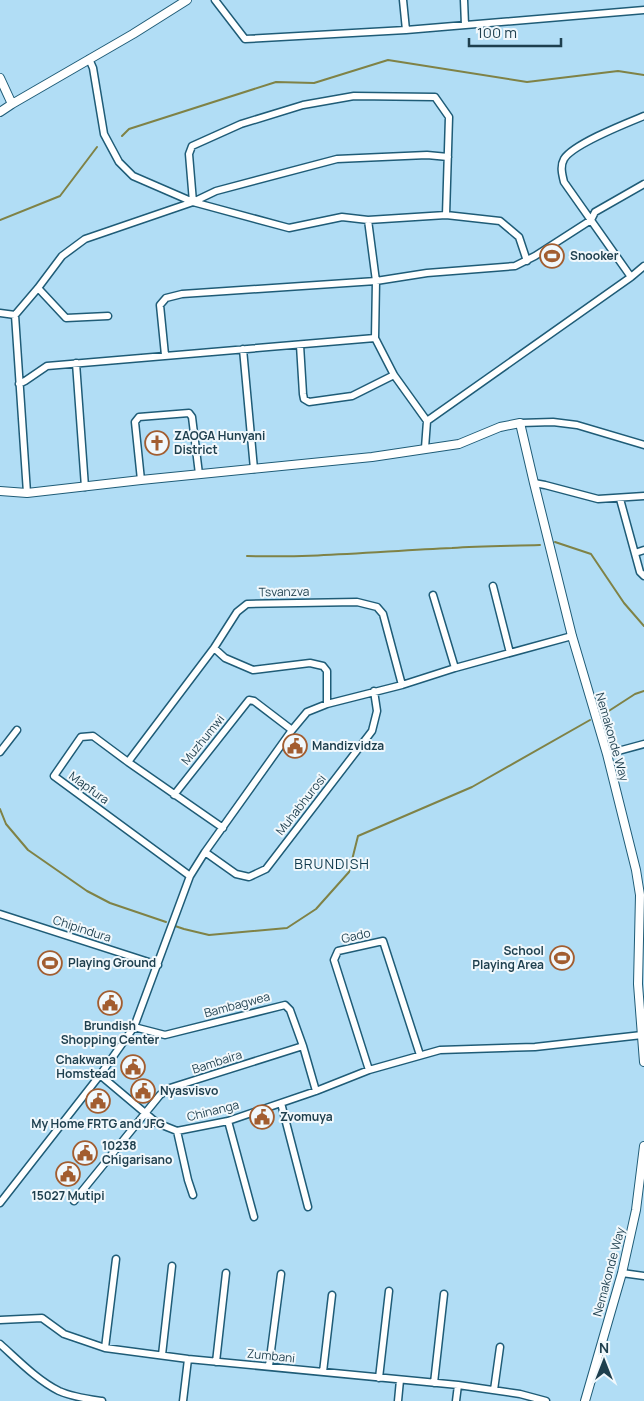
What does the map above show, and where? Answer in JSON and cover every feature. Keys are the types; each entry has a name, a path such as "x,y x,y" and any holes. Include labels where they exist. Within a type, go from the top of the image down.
{"street":[{"path":"0,112 187,0"},
{"path":"215,0 245,39 406,30 644,10"},
{"path":"403,0 406,30"},
{"path":"464,0 465,25"},
{"path":"89,59 93,68 104,134 119,162 133,176 193,202 289,228 342,217 368,220 446,215 500,221 519,237 527,260"},
{"path":"0,78 12,104"},
{"path":"193,202 189,154 192,146 241,124 303,105 354,96 435,98 449,117 446,215"},
{"path":"631,277 564,182 562,170 565,158 575,148 607,131 644,116"},
{"path":"27,493 15,315 62,256 85,239 193,202 216,190 337,159 427,155 448,157"},
{"path":"165,355 160,305 166,298 182,294 376,281 427,273 516,266 591,220 595,212 644,184"},
{"path":"368,220 376,281 375,338 394,374 426,421 425,448"},
{"path":"426,421 644,266"},
{"path":"38,288 66,318 108,316"},
{"path":"0,313 15,315"},
{"path":"19,384 25,382 47,366 375,338"},
{"path":"300,345 304,400 310,402 352,396 394,374"},
{"path":"243,348 254,469"},
{"path":"76,363 85,486"},
{"path":"141,480 135,422 139,417 147,416 188,412 192,417 198,474"},
{"path":"0,491 27,493 372,457 459,444 500,427 520,423 553,422 578,425 644,445"},
{"name":"Nemakonde Way","path":"520,423 572,636 606,754 636,870 640,895 644,1062"},
{"path":"534,483 598,499 644,496"},
{"path":"620,499 640,572 644,576"},
{"path":"635,553 644,550"},
{"path":"493,586 510,653"},
{"path":"433,595 455,668"},
{"name":"Tsvanzva","path":"128,762 214,648 237,612 247,604 356,602 376,607 383,614 402,685"},
{"path":"0,1203 100,1075 134,1027 190,876 204,852 307,712 327,704 402,685 455,668 572,636"},
{"path":"214,648 224,658 253,670 310,663 323,666 327,672 327,704"},
{"name":"Muhabhurosi","path":"204,852 236,874 249,877 266,869 372,731 377,711 374,691"},
{"name":"Muzhumwi","path":"174,794 249,700 254,701 292,730"},
{"path":"0,752 17,730"},
{"name":"Mapfura","path":"190,876 54,776 81,737 93,736 222,828"},
{"path":"606,754 644,744"},
{"name":"Chipindura","path":"0,914 158,965"},
{"name":"Gado","path":"369,1070 334,960 338,951 383,941 420,1055"},
{"name":"Bambagwea","path":"134,1027 165,1036 285,1004 290,1010 303,1046 316,1091"},
{"name":"Chinanga","path":"100,1075 157,1123 177,1131 228,1120 316,1091 369,1070 440,1050 535,1047 642,1036"},
{"name":"Bambaira","path":"74,1201 160,1095 170,1088 303,1046"},
{"path":"281,1103 308,1207"},
{"path":"228,1120 254,1217"},
{"path":"177,1131 193,1195"},
{"name":"Nemakonde Way","path":"585,1401 622,1273 636,1210 644,1146"},
{"path":"105,1348 116,1260"},
{"path":"162,1354 172,1266"},
{"path":"216,1362 226,1273"},
{"path":"622,1273 644,1276"},
{"path":"270,1366 280,1274"},
{"path":"379,1378 389,1291"},
{"path":"434,1383 444,1294"},
{"path":"323,1372 332,1295"},
{"name":"Zumbani","path":"0,1320 42,1318 64,1334 105,1348 216,1362 458,1385 494,1390 519,1398 546,1401"},
{"path":"0,1344 34,1374 60,1391 83,1400 102,1401"},
{"path":"494,1390 500,1346"},
{"path":"183,1401 188,1359"},
{"path":"398,1401 400,1380"},
{"path":"456,1401 458,1385"}],"waterway":[{"path":"122,136 129,129 276,82 314,83 388,60 527,82 618,71 644,75"},
{"path":"0,220 60,196 97,147"},
{"path":"555,542 591,554 624,603 644,626"},
{"path":"247,556 324,555 463,547 540,545"},
{"path":"601,716 635,694 644,691"},
{"path":"175,926 209,935 287,928 316,909 349,872 358,836 472,787 590,720"},
{"path":"0,809 6,824 28,850 87,891 110,903 166,922"}],"place":[{"name":"Snooker","path":"552,256"},
{"name":"ZAOGA Hunyani District","path":"157,443"},
{"name":"Mandizvidza","path":"295,746"},
{"name":"School Playing Area","path":"562,958"},
{"name":"Playing Ground","path":"50,963"},
{"name":"Brundish Shopping Center","path":"110,1003"},
{"name":"Chakwana Homstead","path":"133,1067"},
{"name":"Nyasvisvo","path":"143,1091"},
{"name":"My Home FRTG and JFG","path":"98,1101"},
{"name":"Zvomuya","path":"262,1117"},
{"name":"10238 Chigarisano","path":"85,1153"},
{"name":"15027 Mutipi","path":"68,1174"}],"district":[{"name":"BRUNDISH","path":"332,864"}]}
